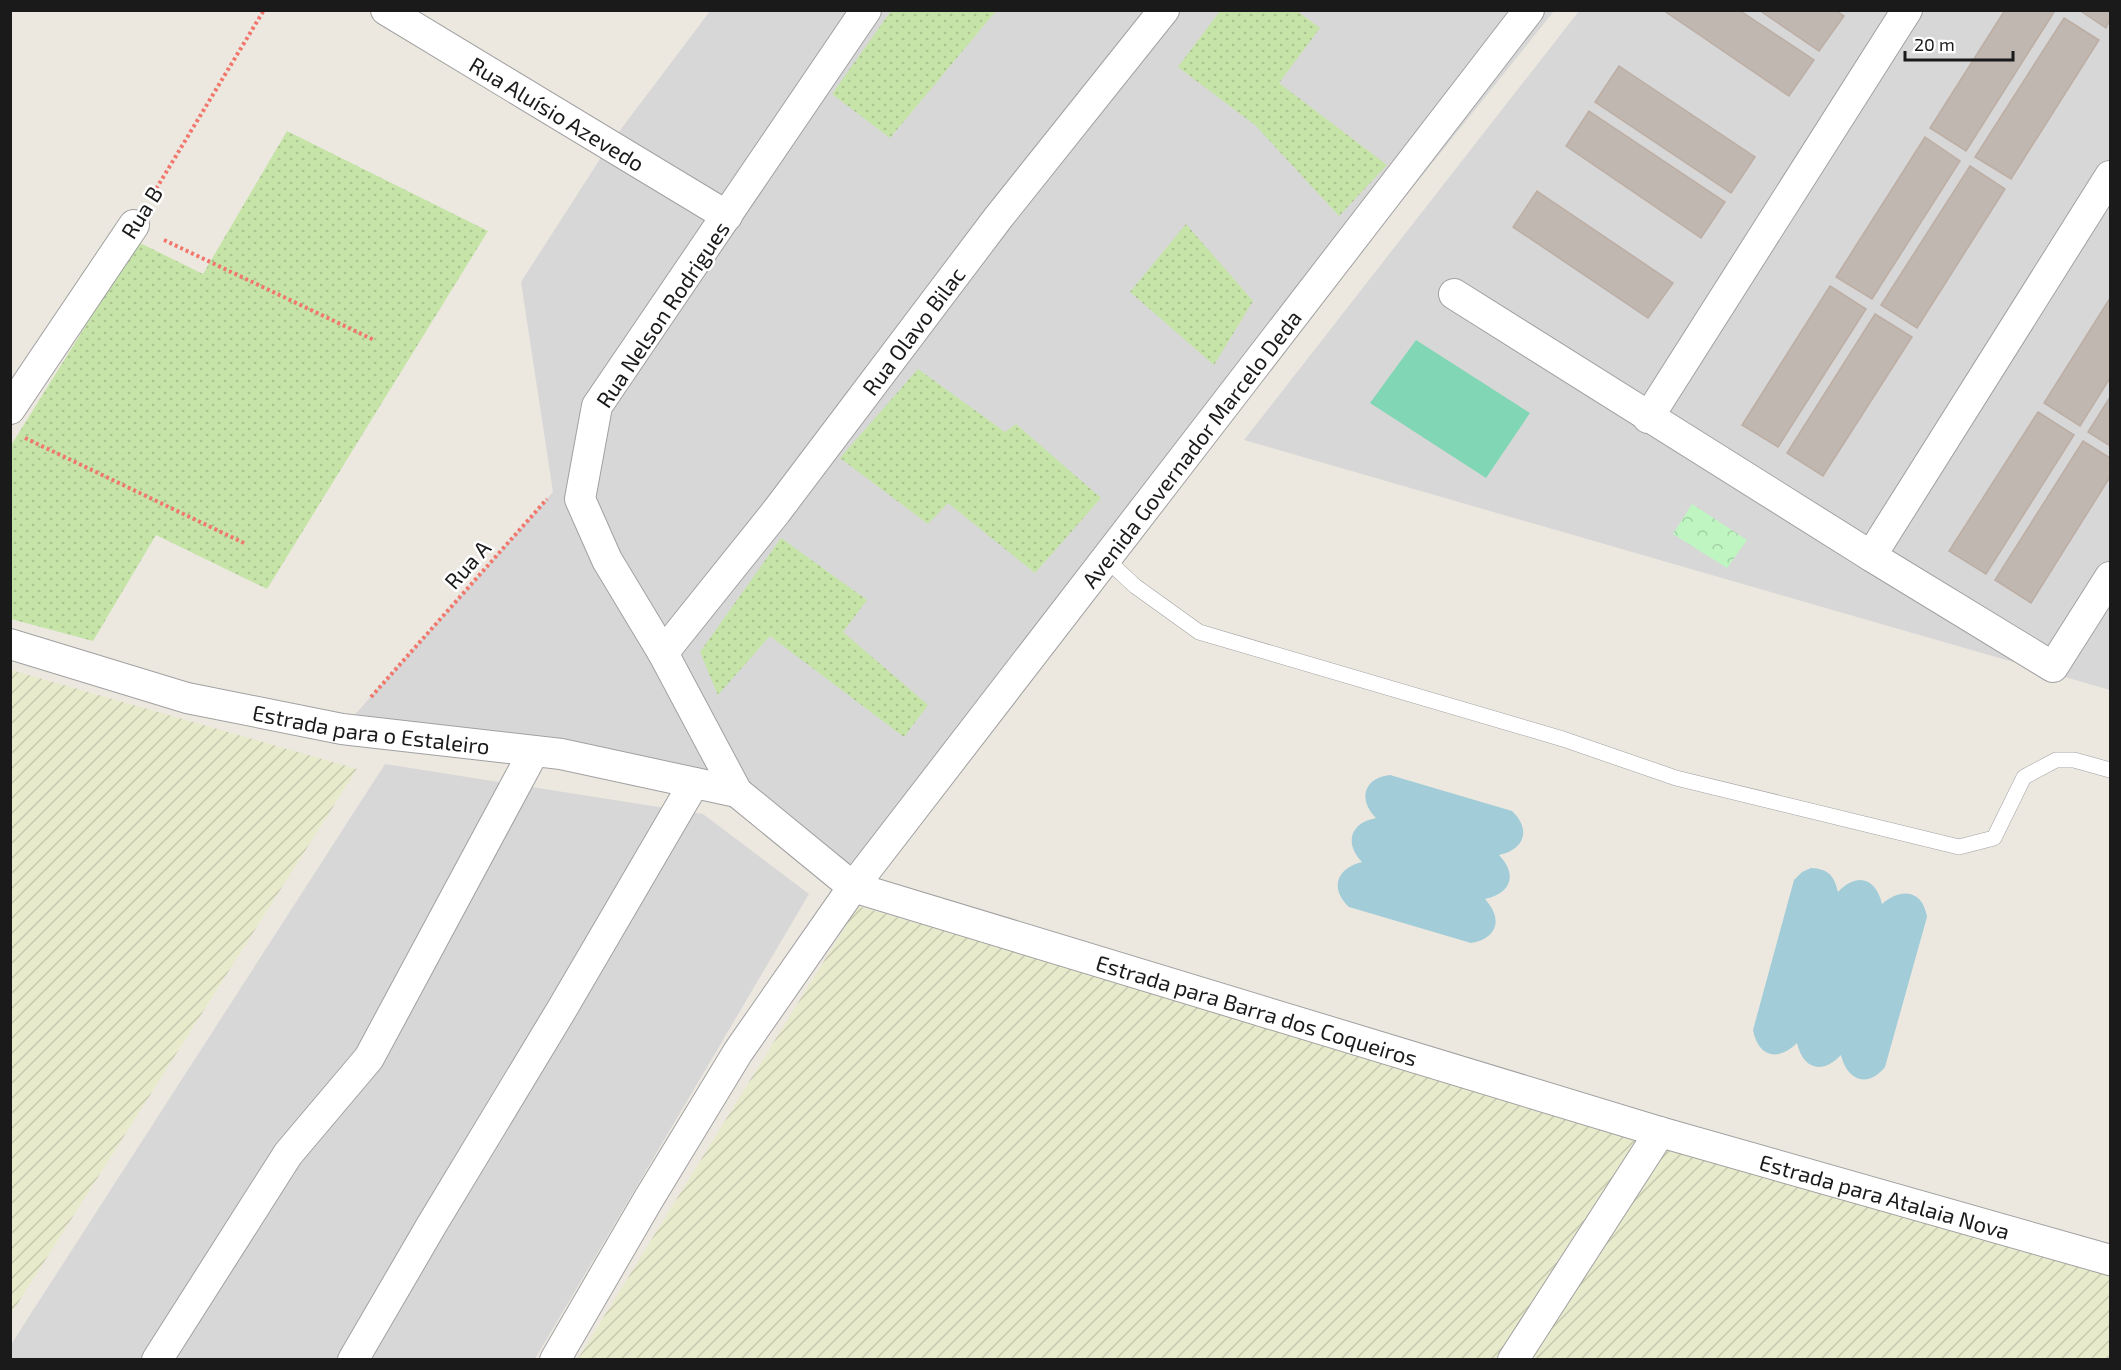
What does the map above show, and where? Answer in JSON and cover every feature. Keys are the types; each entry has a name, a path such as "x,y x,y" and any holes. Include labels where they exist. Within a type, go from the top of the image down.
{"street":[{"name":"Rua Aluísio Azevedo","path":"386,10 727,216"},
{"name":"Rua Nelson Rodrigues","path":"853,887 737,792 663,653 607,560 580,499 597,406 866,10"},
{"name":"Rua Olavo Bilac","path":"663,653 776,512 998,218 1164,10"},
{"name":"Avenida Governador Marcelo Deda","path":"555,1359 738,1052 853,887 1529,10"},
{"path":"1648,418 1907,10"},
{"path":"1871,556 2110,176"},
{"name":"Rua B","path":"16,423 134,225"},
{"path":"1454,294 1648,418 2053,667 2110,577"},
{"name":"Estrada para o Estaleiro","path":"10,645 188,698 342,729 561,754 737,792"},
{"path":"157,1359 288,1154 369,1058 534,751"},
{"path":"352,1359 562,1010 694,783"},
{"name":"Estrada para Barra dos Coqueiros","path":"853,887 1660,1132"},
{"path":"1513,1359 1660,1132"},
{"name":"Estrada para Atalaia Nova","path":"1660,1132 2110,1260"}],"lane":[{"path":"1106,559 1135,586 1199,632 1563,740 1676,778 1959,847 1994,838 2024,777 2056,760 2074,760 2110,770"}],"path":[{"name":"Rua B","path":"134,225 264,10"},
{"path":"134,225 374,340"},
{"path":"16,423 244,543"},
{"name":"Rua A","path":"342,729 554,492"}],"shaded area":[{"path":"710,11 1554,11 853,887 694,783 342,729 553,492 521,282 609,145"},
{"path":"1579,11 2110,11 2110,690 1244,440"},
{"path":"385,764 703,814 809,894 535,1359 11,1360 10,1346"}],"green space":[{"path":"891,11 996,11 890,138 832,94"},
{"path":"1220,11 1297,11 1320,28 1279,83 1387,165 1339,216 1255,125 1178,67"},
{"path":"287,131 488,231 267,589 156,535 93,641 11,619 10,447 138,242 203,274"},
{"path":"1186,224 1253,301 1214,365 1130,292"},
{"path":"1416,340 1530,413 1486,478 1370,403"},
{"path":"918,369 1005,432 1016,424 1101,498 1035,573 948,503 928,524 840,458"},
{"path":"1692,504 1747,540 1727,568 1673,534"},
{"path":"781,538 867,600 843,632 928,705 904,737 770,636 718,695 700,652"},
{"path":"10,670 357,769 11,1314"},
{"path":"858,906 2110,1269 2110,1359 577,1360"}],"water":[{"path":"1390,775 1512,811 1518,818 1523,832 1519,844 1514,849 1499,855 1508,869 1509,882 1501,892 1485,899 1491,906 1496,920 1495,927 1487,937 1471,943 1349,907 1343,900 1338,886 1342,874 1353,865 1362,862 1353,848 1352,835 1360,824 1376,818 1367,804 1366,791 1374,780"},
{"path":"1811,868 1829,874 1838,892 1852,882 1865,881 1875,888 1882,904 1896,895 1910,894 1921,901 1925,908 1927,917 1885,1067 1871,1078 1859,1079 1853,1076 1844,1064 1841,1055 1827,1065 1814,1066 1804,1059 1797,1043 1783,1053 1770,1054 1759,1046 1753,1030 1794,880 1802,872"}],"building":[{"path":"1663,10 1739,10 1814,60 1789,96"},
{"path":"1759,10 1835,10 1844,16 1819,51"},
{"path":"2005,10 2052,10 2054,12 1966,151 1930,128"},
{"path":"2079,10 2110,10 2110,20 2106,28"},
{"path":"2064,18 2099,40 2011,179 1975,157"},
{"path":"1619,66 1755,157 1731,193 1595,102"},
{"path":"1589,111 1725,202 1701,238 1566,146"},
{"path":"1925,137 1960,161 1872,299 1836,277"},
{"path":"1970,166 2005,189 1917,328 1881,305"},
{"path":"1537,191 1673,283 1648,318 1513,227"},
{"path":"1830,286 1866,309 1778,447 1742,425"},
{"path":"2110,298 2110,378 2080,426 2044,403"},
{"path":"1875,314 1912,337 1823,476 1787,453"},
{"path":"2110,397 2110,446 2088,432"},
{"path":"2038,412 2074,435 1986,574 1949,551"},
{"path":"2083,441 2110,458 2110,477 2031,603 1995,580"}]}
